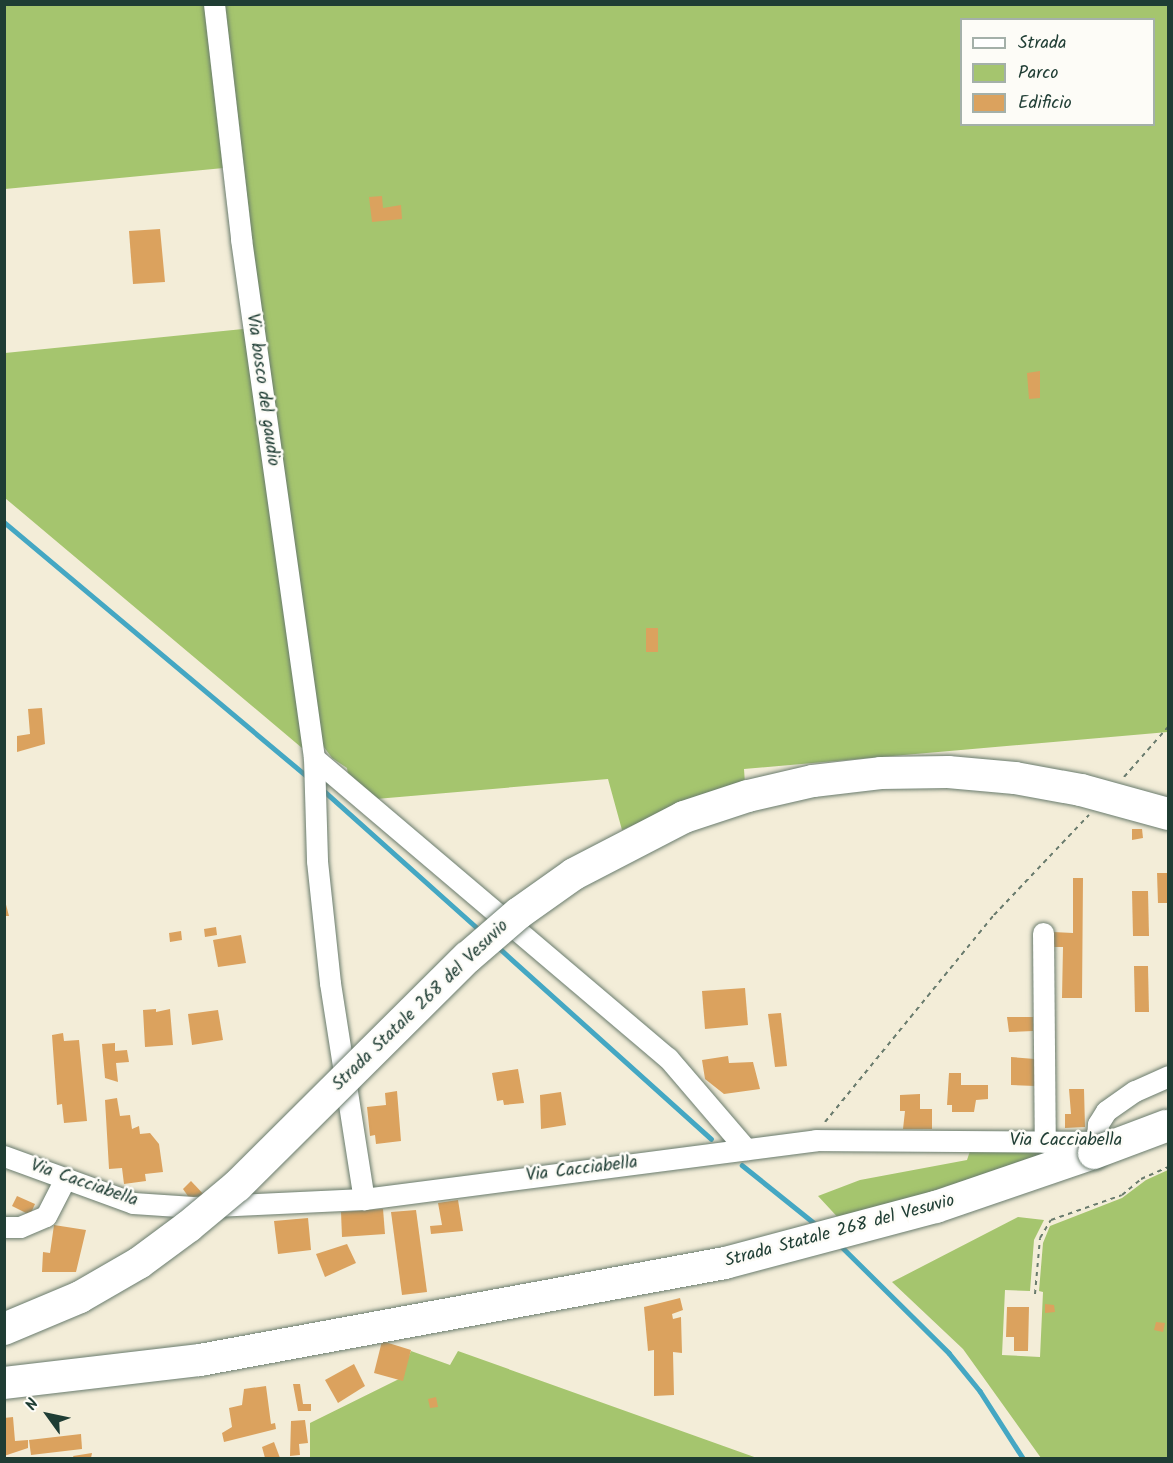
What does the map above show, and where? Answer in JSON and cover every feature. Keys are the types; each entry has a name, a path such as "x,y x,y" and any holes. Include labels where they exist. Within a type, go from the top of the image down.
{"highway":[{"name":"Strada Statale 268 del Vesuvio","path":"4,1329 80,1297 139,1263 189,1226 245,1178 468,957 519,913 584,868 684,818 748,796 813,781 880,773 948,772 1015,778 1081,790 1168,814"},
{"name":"Strada Statale 268 del Vesuvio","path":"4,1383 200,1359 529,1300 807,1244 855,1231 1095,1148 1168,1130"}],"street":[{"name":"Via bosco del gaudio","path":"214,4 241,239 314,775 317,861 330,983 364,1198"},
{"path":"314,775 668,1058 746,1149"},
{"path":"1043,933 1045,1142"},
{"path":"1095,1148 1098,1124 1106,1111 1135,1091 1168,1076"},
{"name":"Via Cacciabella","path":"4,1156 133,1203 165,1207 364,1198 810,1140 1045,1142 1095,1148"},
{"path":"4,1227 20,1227 46,1216 65,1179"}],"path":[{"path":"1168,4 1168,11"},
{"path":"1118,784 1168,727"},
{"path":"810,1140 994,915 1095,808"},
{"path":"1035,1294 1040,1238 1051,1221 1122,1195 1141,1179 1168,1167"}],"green space":[{"path":"5,5 1168,5 1168,732 744,769 745,784 712,792 622,830 608,779 376,799 349,780 347,768 332,758 321,743 302,748 5,498 5,353 253,328 234,167 5,189"},
{"path":"1086,1146 843,1223 818,1196 860,1180 967,1160 971,1148"},
{"path":"1168,1170 1168,1458 1041,1458 963,1349 892,1282 1018,1217 1044,1220 1034,1240 1030,1291 1005,1290 1002,1355 1040,1357 1043,1292 1039,1291 1043,1243 1050,1226 1122,1198 1146,1180"},
{"path":"411,1351 450,1365 458,1351 757,1458 306,1458 310,1457 310,1423 399,1379"}],"building":[{"path":"382,196 383,208 401,205 402,219 372,222 369,197"},
{"path":"160,229 165,282 133,284 129,231"},
{"path":"1040,371 1040,398 1029,399 1027,373"},
{"path":"646,628 658,628 658,652 646,652"},
{"path":"42,708 45,744 17,752 17,736 30,734 28,709"},
{"path":"1132,829 1142,829 1143,838 1132,840"},
{"path":"1157,873 1168,873 1168,903 1158,903"},
{"path":"1073,878 1083,878 1082,998 1062,998 1063,947 1052,947 1053,932 1073,933"},
{"path":"1132,891 1148,891 1149,936 1133,936"},
{"path":"4,897 9,916 4,916"},
{"path":"216,927 217,935 205,937 204,929"},
{"path":"181,931 182,940 170,942 169,933"},
{"path":"241,935 246,963 218,967 213,940"},
{"path":"1134,966 1148,966 1149,1012 1135,1012"},
{"path":"745,988 748,1025 705,1029 702,991"},
{"path":"156,1009 156,1012 170,1009 173,1045 145,1047 143,1010"},
{"path":"218,1010 223,1040 192,1045 188,1014"},
{"path":"781,1013 787,1066 775,1067 768,1014"},
{"path":"1007,1017 1033,1017 1033,1031 1009,1032"},
{"path":"63,1033 64,1041 79,1040 87,1121 64,1123 62,1104 57,1105 52,1035"},
{"path":"115,1043 115,1051 127,1050 129,1062 116,1063 118,1082 105,1078 102,1044"},
{"path":"728,1056 729,1063 753,1062 760,1089 724,1094 705,1079 702,1060"},
{"path":"1011,1057 1035,1059 1035,1086 1011,1085"},
{"path":"518,1069 524,1103 504,1105 503,1100 497,1101 492,1073"},
{"path":"949,1073 961,1073 961,1085 988,1085 988,1099 976,1100 974,1112 952,1112 952,1105 947,1105"},
{"path":"1069,1089 1084,1089 1085,1127 1065,1128 1065,1114 1071,1114"},
{"path":"397,1091 401,1141 376,1144 375,1135 370,1136 367,1107 386,1105 385,1093"},
{"path":"561,1092 566,1125 541,1129 540,1095"},
{"path":"920,1094 920,1109 932,1109 932,1129 903,1129 905,1111 900,1111 900,1095"},
{"path":"117,1098 120,1116 130,1115 132,1129 139,1126 140,1134 150,1133 159,1144 163,1172 145,1174 146,1181 124,1184 122,1168 109,1169 105,1100"},
{"path":"191,1181 208,1199 190,1199 183,1189"},
{"path":"17,1196 35,1204 30,1215 12,1206"},
{"path":"458,1200 463,1231 431,1234 430,1226 442,1225 438,1203"},
{"path":"383,1209 385,1234 342,1237 341,1212"},
{"path":"416,1210 427,1292 402,1295 391,1212"},
{"path":"308,1218 311,1250 278,1254 274,1221"},
{"path":"54,1225 86,1230 76,1272 42,1272 43,1252 50,1253"},
{"path":"347,1244 356,1263 325,1277 316,1254"},
{"path":"680,1298 683,1310 672,1314 673,1319 681,1317 682,1353 673,1352 674,1395 654,1396 654,1350 648,1351 644,1307"},
{"path":"1045,1304 1054,1305 1055,1312 1045,1313"},
{"path":"1007,1307 1029,1307 1028,1351 1014,1351 1014,1337 1006,1337"},
{"path":"1156,1322 1165,1323 1163,1332 1154,1330"},
{"path":"382,1341 411,1350 403,1381 374,1373"},
{"path":"354,1364 365,1386 338,1403 325,1380"},
{"path":"293,1384 300,1384 303,1404 311,1404 311,1411 298,1411"},
{"path":"266,1386 271,1424 275,1423 276,1429 224,1442 222,1433 232,1427 229,1408 242,1405 244,1389"},
{"path":"436,1397 438,1407 430,1408 428,1399"},
{"path":"13,1417 15,1441 28,1440 28,1448 4,1456 4,1418"},
{"path":"305,1420 308,1443 299,1444 300,1455 290,1456 291,1421"},
{"path":"81,1434 82,1449 31,1455 29,1440"},
{"path":"274,1442 280,1458 265,1458 262,1447"},
{"path":"92,1453 91,1458 74,1458 73,1456"}],"waterway":[{"path":"4,522 307,776"},
{"path":"323,790 482,932"},
{"path":"497,946 711,1139"},
{"path":"742,1165 818,1226"},
{"path":"840,1245 949,1353 980,1391 1023,1458"}]}
